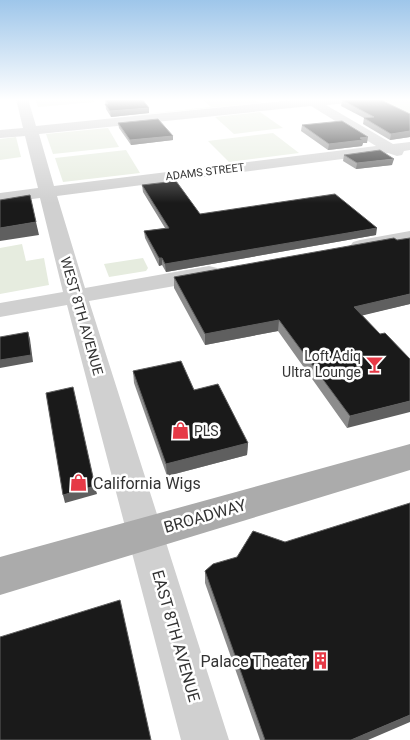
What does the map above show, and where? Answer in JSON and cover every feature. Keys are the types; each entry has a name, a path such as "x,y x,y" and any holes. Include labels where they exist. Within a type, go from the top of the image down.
{"main road":[{"name":"BROADWAY","path":"0,576 146,532 410,457"}],"street":[{"name":"WEST 8TH AVENUE","path":"32,134 76,296 146,532"},
{"path":"366,134 410,160"},
{"name":"ADAMS STREET","path":"0,198 410,146"},
{"path":"342,249 410,237"},
{"path":"0,310 227,270"},
{"name":"EAST 8TH AVENUE","path":"146,532 206,740"}],"shaded area":[{"path":"46,134 111,134 119,147 53,154"},
{"path":"274,134 299,153 229,162 208,141"},
{"path":"16,137 21,157 0,160 0,139"},
{"path":"126,150 140,173 63,182 55,158"},
{"path":"22,244 26,261 44,258 49,285 0,294 0,248"},
{"path":"143,258 148,268 146,271 109,277 104,264"}],"building":[{"path":"125,134 171,134 173,136 130,140"},
{"path":"314,134 362,134 368,137 360,138 363,140 329,144"},
{"path":"380,150 394,159 357,163 344,155"},
{"path":"176,181 200,214 335,194 377,228 165,264 162,258 159,258 144,231 169,228 142,185"},
{"path":"30,195 36,222 0,228 0,200"},
{"path":"394,238 397,240 410,238 410,294 354,307 380,334 385,333 410,359 410,401 350,416 279,320 205,334 174,277"},
{"path":"28,332 31,355 0,360 0,337"},
{"name":"PLS","path":"181,361 194,390 218,384 248,443 166,464 133,371"},
{"path":"73,387 95,486 63,495 46,393"},
{"name":"Palace Theater","path":"410,503 410,715 351,740 265,740 205,571 213,564 237,557 253,531 285,542"},
{"path":"120,600 151,740 0,740 0,637"}],"place":[{"name":"Loft Adiq Ultra Lounge","path":"375,364"},
{"name":"PLS","path":"180,431"},
{"name":"California Wigs","path":"79,483"},
{"name":"Palace Theater","path":"321,661"}]}
